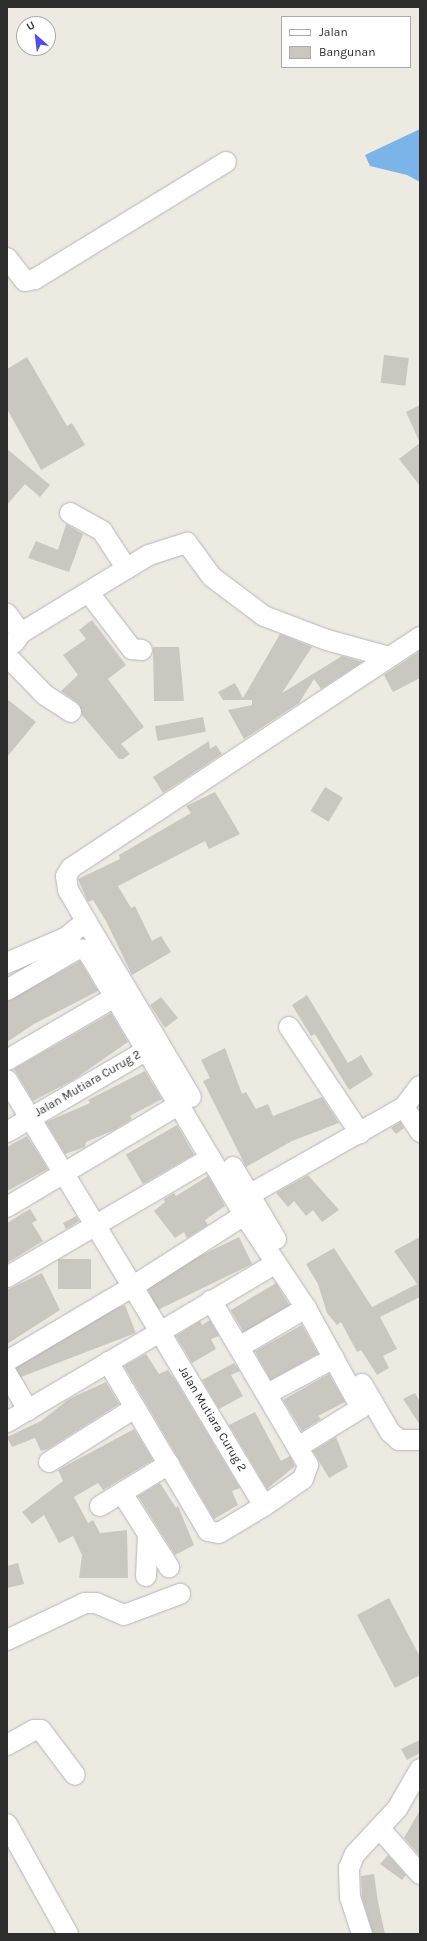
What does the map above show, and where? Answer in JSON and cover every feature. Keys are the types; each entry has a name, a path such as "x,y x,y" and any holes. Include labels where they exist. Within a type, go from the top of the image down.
{"street":[{"path":"7,258 25,281 35,279 226,162"},
{"path":"70,513 102,531 126,569"},
{"path":"71,712 45,695 7,654 21,633 89,593 149,555 187,543 212,577 264,616 327,640 389,656"},
{"path":"89,593 132,649 142,650"},
{"path":"7,614 21,633"},
{"path":"420,637 389,656 71,868 66,876 68,890 86,921 390,1432 399,1440 420,1440"},
{"path":"7,963 67,937 86,921"},
{"name":"Jalan Mutiara Curug 2","path":"7,990 82,949 91,957 113,998 180,1104 244,1215 306,1308 361,1410 298,1447"},
{"path":"7,1060 113,998"},
{"path":"290,1027 360,1133"},
{"name":"Jalan Mutiara Curug 2","path":"7,1132 30,1117 147,1050"},
{"name":"Jalan Mutiara Curug 2","path":"7,1080 97,1226 264,1506"},
{"path":"249,1196 404,1107 420,1086"},
{"path":"7,1207 180,1104"},
{"path":"404,1107 420,1132"},
{"path":"7,1277 97,1226 211,1158"},
{"path":"7,1361 132,1287 244,1215"},
{"path":"7,1422 160,1332 211,1300 276,1264"},
{"path":"108,1362 133,1409 211,1533 219,1533 264,1506 303,1479 308,1472 298,1447 211,1300"},
{"path":"239,1347 306,1308"},
{"path":"267,1394 334,1358"},
{"path":"7,1374 28,1410"},
{"path":"49,1462 133,1409"},
{"path":"100,1506 168,1464"},
{"path":"122,1493 169,1567"},
{"path":"146,1576 148,1535"},
{"path":"7,1640 85,1603 96,1603 124,1615 180,1594"},
{"path":"7,1745 34,1730 41,1730 75,1775"},
{"path":"362,1934 350,1898 349,1868 355,1854 381,1830 420,1769"},
{"path":"7,1824 68,1934"},
{"path":"381,1830 420,1874"}],"water":[{"path":"420,129 420,182 407,175 370,166 365,155"}],"building":[{"path":"384,355 409,358 405,386 381,383"},
{"path":"27,357 67,426 72,423 85,445 41,470 7,409 7,369"},
{"path":"420,405 420,443 406,412"},
{"path":"420,443 420,486 399,459"},
{"path":"7,449 50,485 40,497 25,484 7,505"},
{"path":"66,524 83,534 69,572 28,558 36,541 58,550"},
{"path":"92,620 126,665 108,679 144,727 121,744 130,754 123,759 119,759 82,715 78,703 61,691 78,675 63,655 86,639 79,630"},
{"path":"280,634 312,647 282,693 342,656 362,662 321,689 314,679 299,703 244,739 228,710 252,705 252,700 223,700 218,692 235,683 243,698"},
{"path":"153,647 179,647 184,701 154,701"},
{"path":"420,651 420,678 393,692 384,675"},
{"path":"7,699 36,722 7,757"},
{"path":"203,717 206,732 158,741 155,726"},
{"path":"209,741 210,749 216,745 222,754 163,793 153,777"},
{"path":"325,787 343,798 329,822 311,811"},
{"path":"215,792 240,834 209,849 205,841 118,886 131,908 135,906 152,941 161,936 171,952 132,975 106,921 93,900 88,902 78,879 120,859 119,855 191,813 186,806"},
{"path":"80,961 98,991 34,1024 7,1042 7,1001"},
{"path":"307,995 348,1063 361,1055 373,1075 349,1090 315,1034 311,1036 292,1005"},
{"path":"161,997 178,1018 165,1028 150,1005"},
{"path":"111,1013 128,1042 73,1080 33,1101 14,1069"},
{"path":"225,1048 242,1094 246,1092 256,1109 268,1104 273,1116 322,1097 339,1123 292,1141 246,1167 203,1081 210,1078 201,1060"},
{"path":"145,1071 162,1099 130,1116 132,1119 114,1130 86,1142 85,1147 65,1154 46,1122 90,1103 88,1100"},
{"path":"400,1122 404,1128 396,1134 391,1128"},
{"path":"177,1125 194,1154 143,1184 126,1154"},
{"path":"27,1136 48,1169 7,1191 7,1147"},
{"path":"308,1175 339,1210 322,1222 313,1210 306,1216 294,1201 288,1207 276,1193"},
{"path":"208,1176 225,1206 205,1220 208,1225 187,1238 184,1232 175,1238 154,1211 165,1202 164,1199 174,1193 176,1196"},
{"path":"30,1209 37,1220 32,1223 43,1241 7,1263 7,1223"},
{"path":"76,1216 79,1221 66,1229 63,1223"},
{"path":"239,1237 252,1264 158,1310 145,1283"},
{"path":"420,1237 420,1297 380,1317 397,1349 383,1356 389,1368 377,1375 361,1350 357,1352 341,1322 337,1325 327,1313 318,1284 306,1264 334,1248 372,1307 417,1284 394,1251"},
{"path":"58,1259 91,1259 91,1289 58,1289"},
{"path":"42,1273 60,1310 7,1344 7,1290"},
{"path":"276,1283 289,1305 244,1333 231,1310"},
{"path":"125,1305 136,1333 19,1378 8,1350"},
{"path":"210,1320 219,1336 211,1339 216,1349 192,1363 176,1336 200,1321 202,1325"},
{"path":"302,1325 318,1354 271,1380 255,1351"},
{"path":"146,1354 159,1374 168,1370 240,1488 232,1491 238,1505 214,1519 124,1366"},
{"path":"234,1363 240,1371 231,1375 243,1396 219,1409 202,1380"},
{"path":"329,1374 345,1402 318,1416 321,1419 302,1431 283,1400"},
{"path":"106,1382 119,1404 48,1449 41,1451 35,1438 12,1447 7,1437 41,1421 69,1399"},
{"path":"415,1393 420,1402 420,1425 403,1399"},
{"path":"255,1412 281,1461 290,1456 295,1466 267,1489 229,1425"},
{"path":"134,1429 153,1460 103,1490 98,1483 74,1497 88,1523 93,1520 100,1533 127,1530 128,1578 79,1578 82,1555 73,1536 59,1543 44,1515 32,1524 22,1512 63,1481 58,1470"},
{"path":"336,1437 348,1467 329,1478 313,1451"},
{"path":"160,1483 176,1508 178,1506 194,1545 175,1555 138,1496"},
{"path":"18,1563 24,1584 7,1588 7,1566"},
{"path":"389,1598 420,1657 420,1675 395,1688 357,1615"},
{"path":"420,1740 420,1753 407,1760 401,1749"},
{"path":"420,1810 420,1856 404,1838"},
{"path":"388,1855 406,1875 402,1880 380,1864"},
{"path":"374,1874 385,1934 373,1934 362,1897 361,1876"}]}
